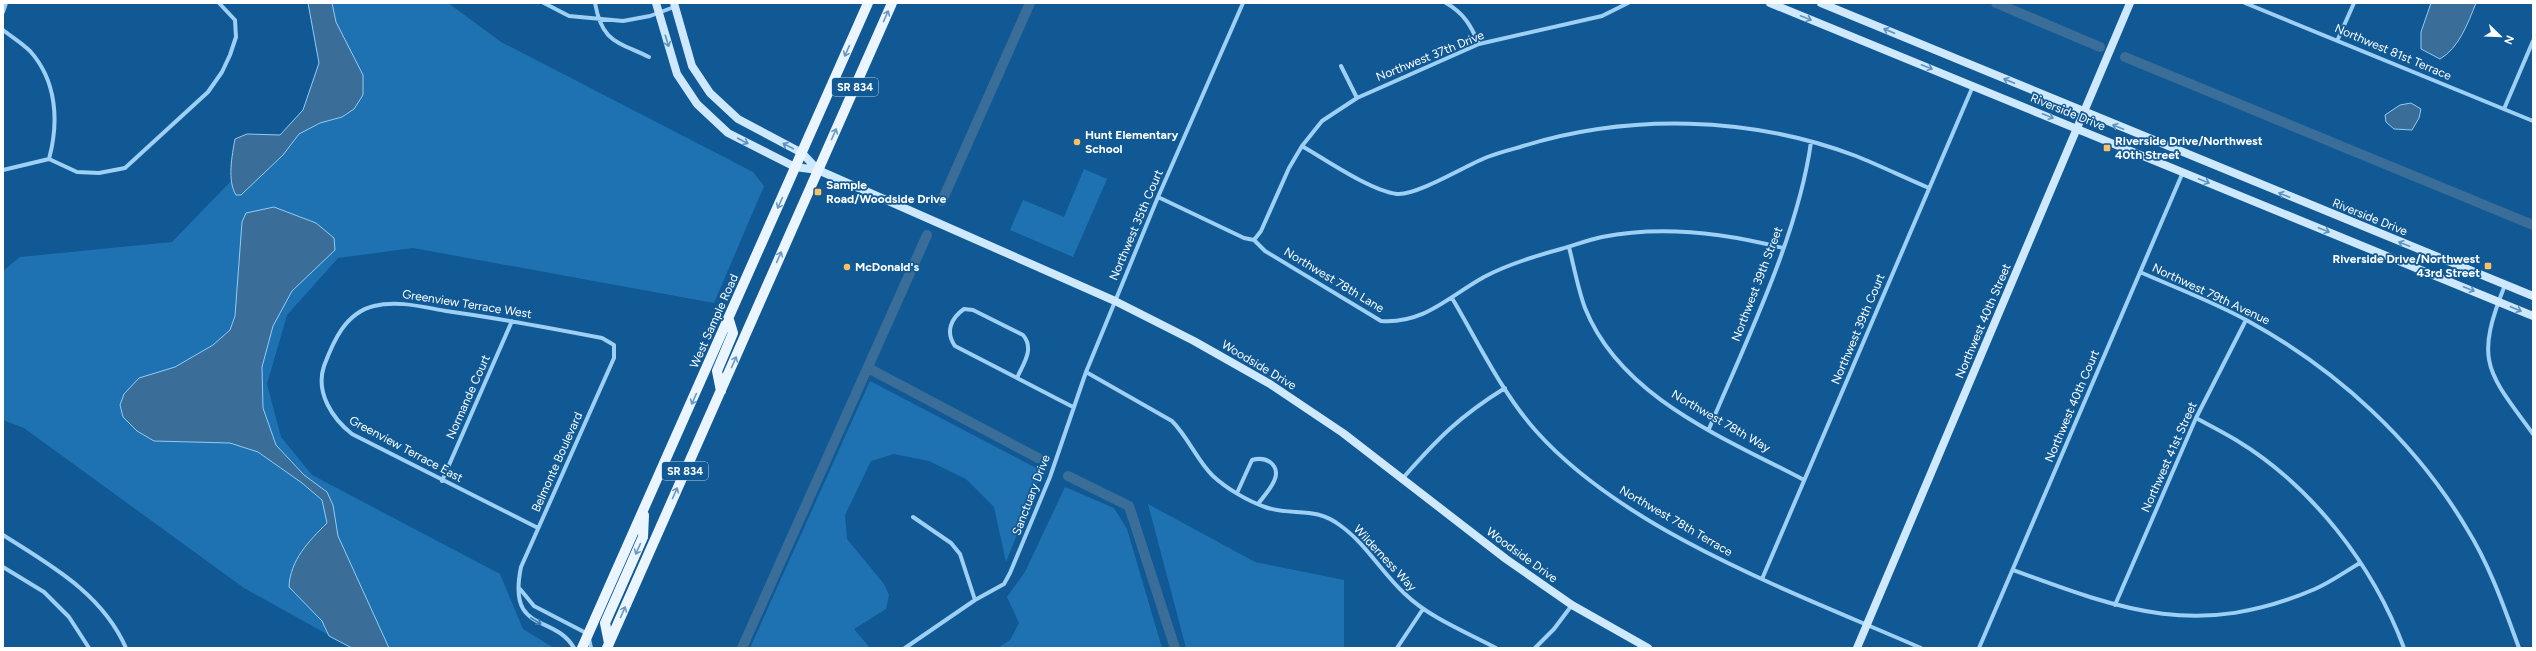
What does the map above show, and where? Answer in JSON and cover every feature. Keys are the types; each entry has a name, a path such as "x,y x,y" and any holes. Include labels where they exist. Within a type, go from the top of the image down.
{"main road":[{"name":"West Sample Road","path":"582,648 729,320 868,3"},
{"name":"SR 834","path":"608,645 892,3"},
{"path":"721,390 717,371 732,334 729,320"},
{"path":"608,645 605,623 643,537 644,511"}],"street":[{"path":"3,12 6,3"},
{"path":"3,170 48,160 77,172 99,173 125,168 208,92 222,72 236,37 235,20 219,3"},
{"path":"544,3 568,16 623,21 659,13 674,5 692,66 710,93 738,119 802,153 818,170"},
{"path":"595,3 598,19 608,37 649,57"},
{"path":"656,3 677,74 697,104 728,133 795,167 818,170"},
{"name":"Northwest 35th Court","path":"1115,301 1158,197 1243,3"},
{"path":"1446,3 1456,8 1467,20 1479,44"},
{"name":"Northwest 37th Drive","path":"1254,240 1261,231 1289,168 1302,146 1322,121 1357,98 1479,44 1602,16 1628,3"},
{"name":"Riverside Drive","path":"1770,3 2533,316"},
{"name":"Riverside Drive","path":"1821,3 2084,113 2533,296"},
{"name":"Northwest 40th Street","path":"1857,648 2130,3"},
{"name":"Northwest 81st Terrace","path":"2245,3 2338,39 2533,121"},
{"path":"2338,39 2354,3"},
{"path":"3,30 29,51 47,80 52,94 55,118 54,140 48,160"},
{"path":"2504,109 2533,41"},
{"path":"1341,66 1357,98"},
{"name":"Northwest 39th Court","path":"1762,579 1973,86"},
{"path":"1302,146 1381,190 1398,194 1414,191 1486,158 1544,139 1588,130 1646,124 1708,124 1757,130 1811,142 1855,156 1929,188"},
{"name":"Northwest 39th Street","path":"1709,429 1782,248 1807,168 1811,142"},
{"name":"Woodside Drive","path":"818,170 1115,301 1194,341 1270,384 1403,478 1506,559 1572,605 1648,648"},
{"name":"Northwest 40th Court","path":"1979,648 2183,172"},
{"name":"Northwest 78th Lane","path":"1158,197 1244,238 1254,240 1265,250 1381,321 1397,322 1416,318 1452,298 1484,277 1528,258 1603,237 1654,232 1739,237 1782,248"},
{"name":"Northwest 78th Way","path":"1569,247 1586,308 1614,356 1639,382 1675,409 1804,480"},
{"name":"Northwest 79th Avenue","path":"2140,272 2246,320 2314,362 2351,392 2421,462 2474,541 2504,606 2519,648"},
{"path":"2505,285 2498,301 2488,336 2487,354 2492,374 2502,392 2533,434"},
{"name":"Northwest 78th Terrace","path":"1452,298 1505,388 1536,431 1573,466 1616,499 1669,531 1762,579 1921,648"},
{"name":"Sanctuary Drive","path":"905,648 975,600 1004,584 1050,477 1073,407 1115,301"},
{"name":"Greenview Terrace West","path":"331,346 339,331 354,316 373,306 397,303 512,320 602,338 614,345"},
{"path":"1017,378 1029,351 1029,342 1024,335 973,310 964,309 956,315 949,329 949,338 955,346 1073,407"},
{"name":"Normande Court","path":"442,481 512,320"},
{"name":"Northwest 41st Street","path":"2115,605 2196,418 2246,320"},
{"name":"Belmonte Boulevard","path":"574,648 570,640 535,621 521,605 521,567 614,358 614,345"},
{"name":"Greenview Terrace East","path":"331,346 323,370 323,387 327,407 339,424 352,434 442,481 538,528"},
{"name":"Wilderness Way","path":"1086,372 1172,421 1183,432 1213,476 1237,493 1258,504 1285,512 1307,511 1325,516 1340,525 1355,538 1405,595 1424,608 1496,648"},
{"path":"1403,478 1439,437 1470,410 1505,388"},
{"path":"2196,418 2237,440 2282,474 2320,512 2360,563 2380,596 2404,648"},
{"path":"1237,493 1252,460 1260,458 1267,460 1275,466 1277,474 1273,483 1258,504"},
{"path":"913,517 951,543 960,554 975,600"},
{"path":"3,535 82,587 110,620 126,648"},
{"path":"2013,570 2115,605 2149,613 2188,616 2227,615 2273,605 2317,588 2360,563"},
{"path":"3,567 44,592 70,617 89,648"},
{"path":"520,588 534,606 588,634 591,648"},
{"path":"1535,648 1554,629 1572,605"},
{"path":"1397,648 1424,608"}],"shaded area":[{"path":"308,3 448,3 501,42 753,172 764,186 714,303 413,248 338,258 287,315 267,384 281,437 312,475 500,574 523,629 554,648 352,648 244,588 24,428 3,420 3,271 20,257 172,242 232,180 235,139 247,134 280,135 303,110 319,63"},
{"path":"308,3 332,3 336,22 363,75 363,95 354,109 342,117 320,123 299,134 283,155 241,195 236,195 233,189 231,175 235,139 247,134 280,135 303,110 319,63"},
{"path":"2431,3 2476,3 2458,42 2440,59 2421,49 2421,32"},
{"path":"2411,103 2421,109 2419,118 2412,130 2394,129 2386,122 2385,115 2400,105"},
{"path":"1084,169 1107,179 1073,257 1010,230 1023,200 1064,217"},
{"path":"274,207 316,223 334,238 335,250 292,291 273,326 262,367 263,408 276,445 304,475 327,492 333,505 338,536 389,648 352,648 329,636 322,621 289,587 290,577 297,560 307,544 327,523 322,500 302,483 258,452 230,443 154,441 137,431 123,417 120,405 124,394 139,378 175,367 213,345 230,330 235,316 242,222 246,213"},
{"path":"870,381 1042,471 1006,562 994,507 966,479 929,461 894,454 871,461 845,515 847,539 884,584 889,595 886,609 854,629 870,648 750,648"},
{"path":"1065,487 1114,508 1127,529 1162,648 998,648 1010,640 1019,623 1007,597 1025,572"},
{"path":"1148,504 1255,562 1344,580 1344,648 1186,648"}],"waterway":[{"path":"942,201 1030,3"},
{"path":"1996,3 2100,47"},
{"path":"2125,57 2533,225"},
{"path":"742,648 927,235"},
{"path":"868,368 1038,458"},
{"path":"1068,476 1129,506 1175,648"}],"place":[{"name":"Hunt Elementary School","path":"1077,142"},
{"name":"Riverside Drive/Northwest 40th Street","path":"2107,148"},
{"name":"Sample Road/Woodside Drive","path":"818,192"},
{"name":"Riverside Drive/Northwest 43rd Street","path":"2488,266"},
{"name":"McDonald's","path":"847,267"}]}
